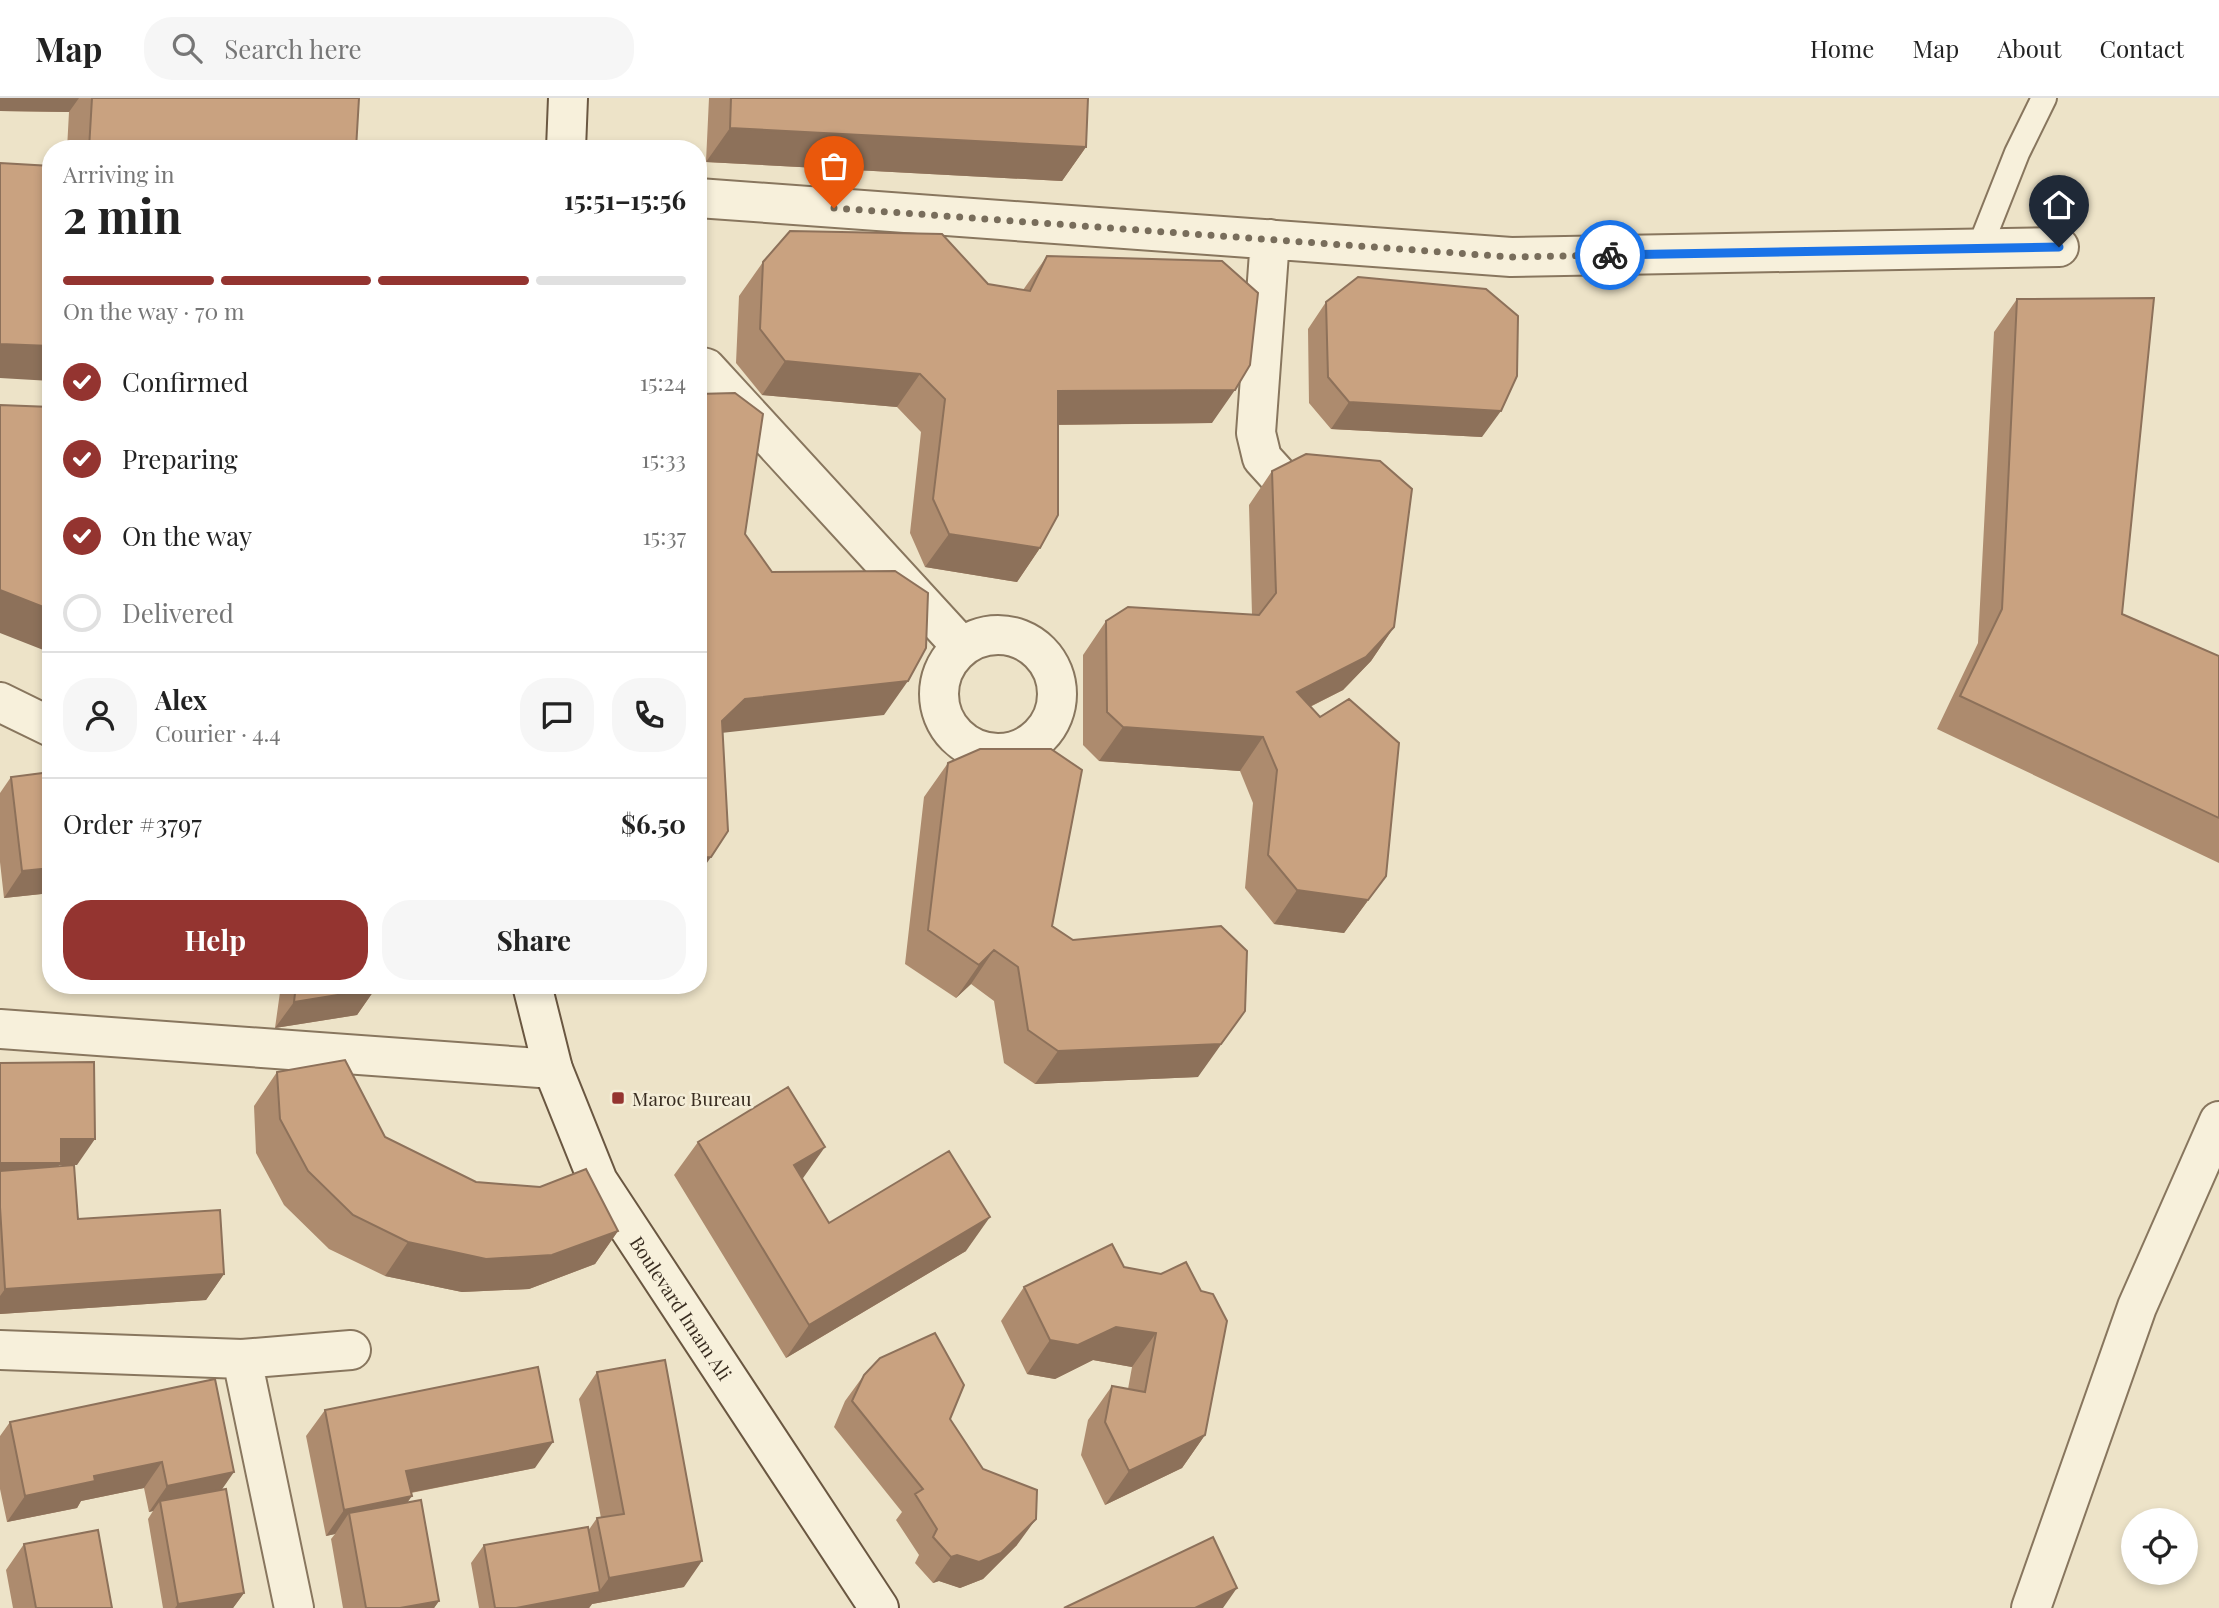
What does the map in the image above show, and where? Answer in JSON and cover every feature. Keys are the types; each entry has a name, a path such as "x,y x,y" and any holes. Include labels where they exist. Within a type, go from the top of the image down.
{"street":[{"path":"566,140 568,98"},
{"path":"707,199 1511,257 2059,247"},
{"path":"1270,239 1256,433 1262,458 1282,480"},
{"path":"707,369 961,647"},
{"path":"0,702 42,723"},
{"name":"Boulevard Imam Ali","path":"534,994 552,1069 598,1181 879,1608"},
{"path":"0,1029 552,1069"},
{"path":"2031,1608 2137,1307 2219,1121"},
{"path":"0,1350 242,1359 351,1350"},
{"path":"242,1359 293,1608"}],"lane":[{"path":"1979,249 2017,153 2043,98"}],"building":[{"path":"92,98 359,98 357,140 90,140"},
{"path":"731,98 1088,98 1086,147 730,128"},
{"path":"0,163 42,165 42,346 0,344"},
{"path":"790,231 942,234 988,284 1030,291 1047,256 1222,261 1258,293 1250,365 1235,390 1058,391 1058,515 1040,548 949,534 933,499 945,399 920,374 785,361 760,329 763,262"},
{"path":"1358,277 1486,289 1518,316 1517,376 1501,411 1349,402 1328,377 1326,302"},
{"path":"2154,298 2122,614 2219,656 2219,818 1960,696 2002,609 2017,299"},
{"path":"735,393 763,414 745,534 772,572 895,571 928,593 926,648 908,681 745,699 722,721 728,831 711,857 707,857 707,394"},
{"path":"0,405 42,407 42,606 0,590"},
{"path":"1306,454 1380,461 1412,489 1394,627 1366,657 1297,692 1320,717 1349,699 1399,743 1386,876 1368,900 1297,890 1268,855 1277,770 1263,737 1123,727 1107,712 1106,621 1128,607 1259,615 1276,593 1272,471"},
{"path":"980,749 1051,749 1082,770 1052,926 1073,940 1221,926 1247,951 1245,1011 1221,1044 1058,1051 1028,1030 1018,967 994,950 979,965 928,930 948,763"},
{"path":"42,773 42,869 22,871 11,777"},
{"path":"295,994 344,994 294,1002"},
{"path":"345,1060 385,1137 476,1182 540,1187 586,1169 618,1231 552,1255 486,1259 408,1242 353,1215 308,1171 280,1119 277,1072"},
{"path":"94,1062 95,1139 61,1139 61,1163 0,1163 0,1063"},
{"path":"788,1087 825,1147 794,1165 829,1223 949,1151 990,1217 809,1325 698,1142"},
{"path":"74,1165 78,1219 220,1210 224,1274 5,1289 0,1171"},
{"path":"1112,1244 1124,1267 1161,1274 1186,1262 1201,1291 1213,1294 1227,1321 1205,1435 1129,1471 1105,1422 1112,1386 1145,1392 1156,1333 1116,1327 1078,1345 1050,1340 1024,1287"},
{"path":"935,1333 964,1385 950,1419 983,1469 1037,1490 1036,1519 1001,1553 979,1562 957,1555 951,1557 933,1537 937,1529 915,1494 923,1489 852,1401 864,1375 880,1358"},
{"path":"665,1360 702,1561 609,1578 597,1518 624,1514 597,1372"},
{"path":"538,1367 553,1442 406,1471 412,1496 344,1510 325,1410"},
{"path":"215,1379 234,1472 167,1486 162,1462 94,1476 95,1481 25,1496 10,1422"},
{"path":"226,1489 244,1593 178,1604 160,1501"},
{"path":"421,1500 439,1601 400,1608 366,1608 349,1513"},
{"path":"588,1527 600,1592 516,1608 495,1608 484,1545"},
{"path":"98,1530 112,1608 36,1608 24,1544"},
{"path":"1213,1537 1237,1588 1195,1608 1064,1608"}],"way so far":[{"path":"834,208 1511,257 1610,255"}],"place":[{"name":"Maroc Bureau","path":"618,1098"}],"route":[{"path":"1610,255 2059,247"}]}
